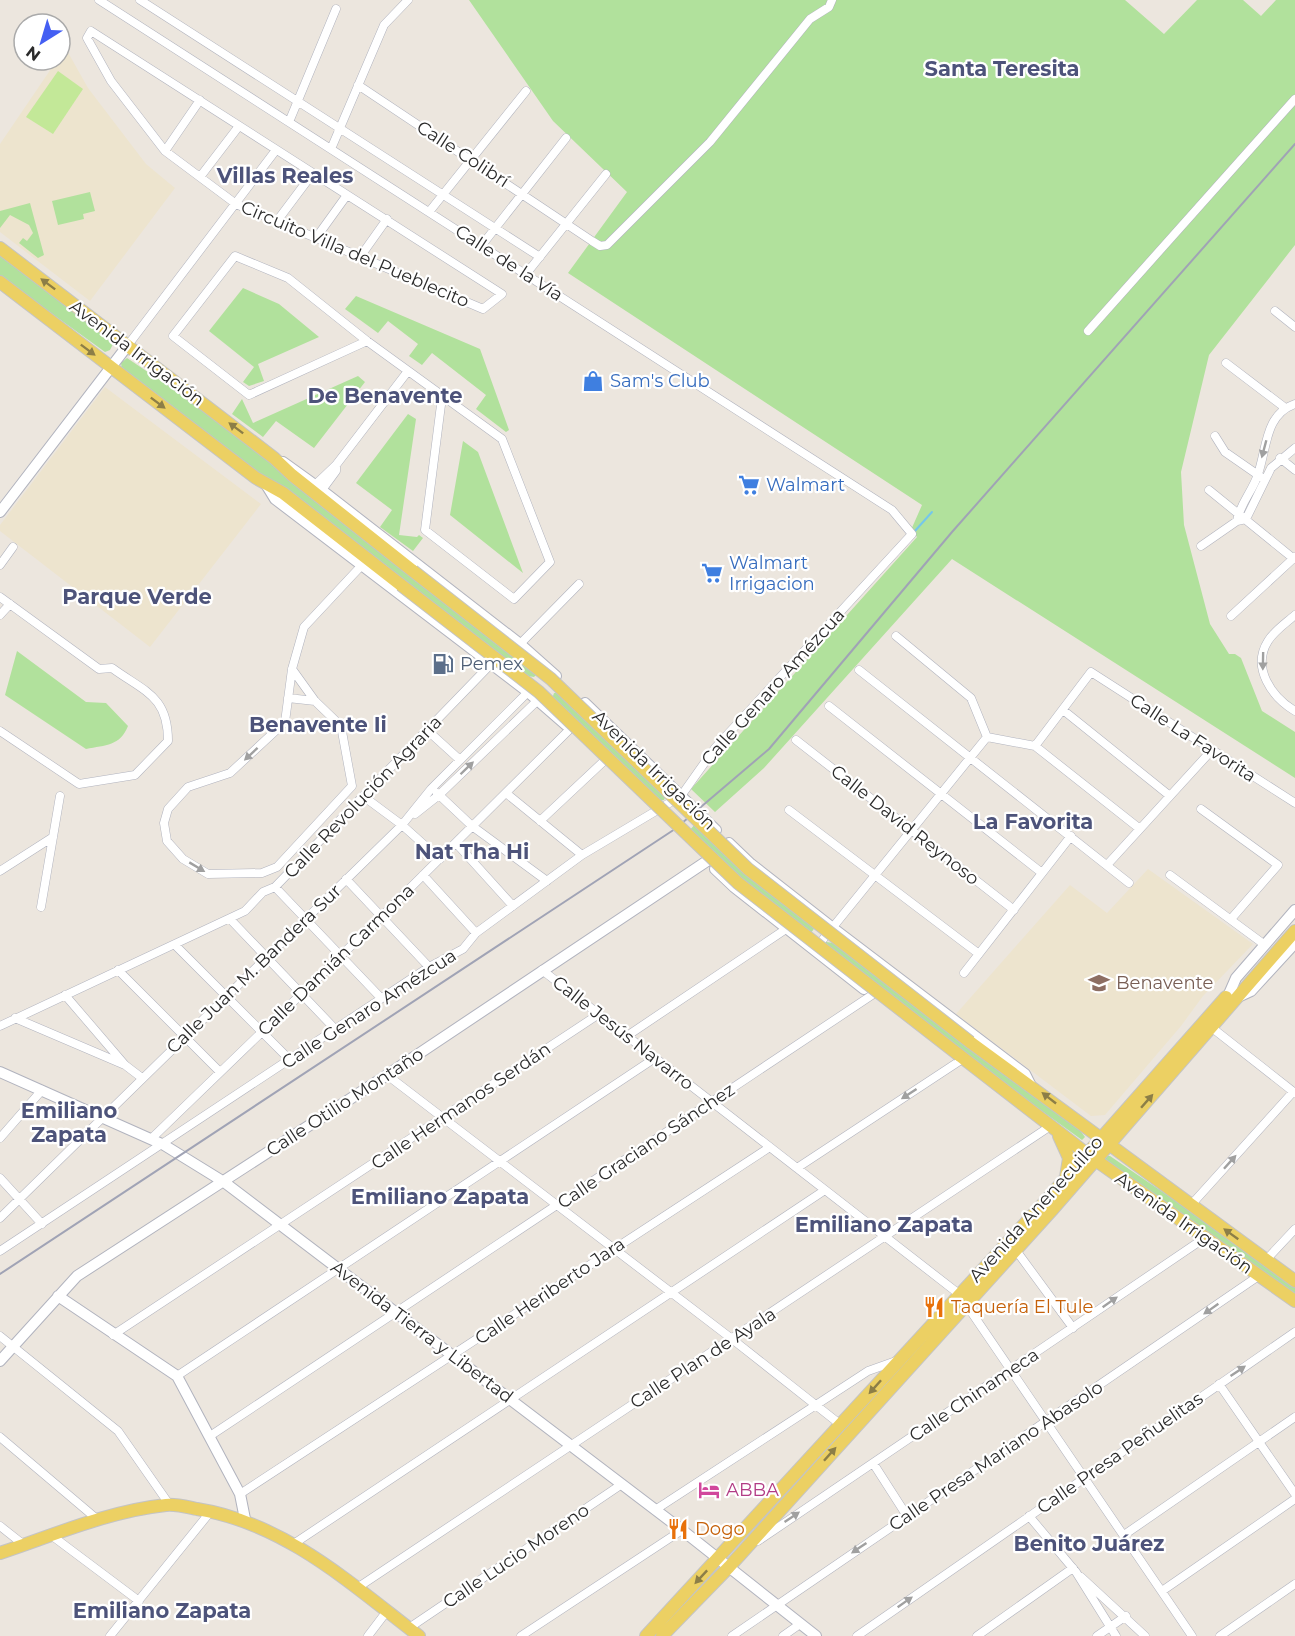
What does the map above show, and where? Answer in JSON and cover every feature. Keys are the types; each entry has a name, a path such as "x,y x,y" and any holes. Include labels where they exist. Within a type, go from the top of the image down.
{"main road":[{"name":"Avenida Irrigación","path":"0,248 274,458 292,476 551,679 748,869 1020,1080 1030,1084 1105,1142 1295,1281"},
{"name":"Avenida Irrigación","path":"0,282 267,486 283,493 539,692 738,883 958,1059 1203,1239 1260,1275 1295,1301"},
{"name":"Avenida Anenecuilco","path":"662,1636 729,1568 962,1298 1105,1142 1232,996 1295,932"},
{"name":"Avenida Anenecuilco","path":"1121,1123 1211,1027 1232,996"},
{"path":"1079,1121 1097,1125 1121,1123 1122,1145 1128,1159"},
{"path":"1053,1130 1069,1158 1071,1180 1094,1174 1115,1175"},
{"name":"Avenida Anenecuilco","path":"646,1636 900,1359 1015,1249 1071,1180"},
{"path":"0,1553 98,1520 169,1504 211,1511 244,1520 295,1543 414,1632"}],"street":[{"name":"Calle de la Vía","path":"99,0 892,510 912,534"},
{"name":"Calle de la Vía","path":"141,0 540,257"},
{"path":"331,149 384,25 408,0"},
{"name":"Calle Colibrí","path":"358,85 600,246 607,245 710,142 810,19 829,7 832,0"},
{"path":"289,122 336,9"},
{"name":"Circuito Villa del Pueblecito","path":"91,31 238,126 502,294 483,309 236,204 165,151 111,81 87,38 91,31"},
{"path":"429,212 526,91"},
{"path":"1088,331 1295,99"},
{"path":"165,151 200,100"},
{"path":"200,177 238,126"},
{"path":"482,245 566,138"},
{"path":"0,512 276,150"},
{"path":"277,222 313,173"},
{"path":"526,274 606,174"},
{"path":"316,238 347,195"},
{"path":"360,257 387,219"},
{"path":"367,341 249,395 173,336 235,256 288,278 367,341 502,439 550,562 514,599 425,530 442,397"},
{"path":"1275,311 1295,327"},
{"path":"1226,363 1284,407"},
{"path":"319,487 336,471 336,465 408,371"},
{"path":"1246,519 1262,477 1272,423 1284,407 1295,404"},
{"path":"1215,436 1225,452 1262,477"},
{"path":"1201,546 1238,517 1262,477 1280,458 1295,448"},
{"name":"Avenida Irrigación","path":"274,458 319,487 520,644 572,691 751,864 1025,1074 1030,1084"},
{"path":"1280,458 1295,470"},
{"name":"Avenida Irrigación","path":"267,486 275,499 528,692 604,761 706,861 762,910 958,1059"},
{"path":"1209,490 1238,517 1246,519 1294,558 1231,616"},
{"name":"Calle Genaro Amézcua","path":"0,1251 164,1145 381,998 429,967 463,949 476,933 582,855 657,813 681,796 715,748 912,534"},
{"path":"0,565 13,547"},
{"path":"292,669 315,701 341,726 352,786 277,867 262,873 208,874 183,859 167,841 164,823 168,809 188,787 230,773 285,722 292,669 304,627 362,565"},
{"path":"520,644 579,584"},
{"path":"0,597 99,669 112,668 160,702 168,721 168,741 135,775 79,784 0,731"},
{"path":"0,615 10,604"},
{"path":"1295,615 1271,636 1261,660 1264,676 1273,693 1295,711"},
{"path":"896,636 971,698 987,737"},
{"name":"Calle Revolución Agraria","path":"0,1026 246,911 263,892 275,887 491,664"},
{"path":"860,670 1129,883"},
{"name":"Calle La Favorita","path":"1063,710 1091,672 1295,803"},
{"path":"551,712 558,694 572,691"},
{"name":"Calle Juan M. Bandera Sur","path":"0,1218 404,822 431,789 528,692"},
{"path":"288,698 315,701"},
{"name":"Calle Juan M. Bandera Sur","path":"404,822 439,795 537,700"},
{"path":"829,706 1042,873"},
{"path":"1035,746 1063,710 1170,796"},
{"name":"Calle Damián Carmona","path":"151,1139 381,917 570,729"},
{"path":"427,730 460,760"},
{"path":"987,737 1035,746 1140,829"},
{"path":"814,950 834,929 940,793 987,737"},
{"name":"Calle David Reynoso","path":"796,740 1014,910"},
{"path":"1107,865 1212,750"},
{"path":"540,821 604,761"},
{"path":"431,789 472,826 547,881"},
{"path":"506,793 582,855"},
{"path":"41,907 60,796"},
{"path":"363,796 404,822 440,859"},
{"path":"1201,809 1278,865 1231,919"},
{"path":"789,810 979,954"},
{"path":"689,844 691,832 696,827 712,826"},
{"path":"964,973 1071,836"},
{"path":"0,871 52,837"},
{"path":"456,843 513,906"},
{"name":"Calle Otilio Montaño","path":"0,1361 77,1276 387,1075 706,861"},
{"path":"423,875 476,933"},
{"path":"1170,875 1265,945"},
{"path":"346,879 429,967"},
{"path":"275,887 381,998"},
{"path":"762,910 769,910 778,903 783,888"},
{"name":"Avenida Anenecuilco","path":"1295,910 1236,978 1232,996 1251,992 1295,943"},
{"path":"230,919 336,1030"},
{"name":"Avenida Anenecuilco","path":"1252,975 1295,921"},
{"path":"627,1036 786,929"},
{"path":"175,945 289,1059"},
{"path":"118,970 220,1072"},
{"name":"Calle Jesús Navarro","path":"542,970 887,1237 962,1298 1192,1636"},
{"path":"65,995 125,1065 142,1078"},
{"name":"Calle Graciano Sánchez","path":"210,1436 872,995"},
{"name":"Calle Hermanos Serdán","path":"113,1335 599,1014"},
{"path":"15,1018 125,1065"},
{"path":"1191,1205 1294,1092 1211,1027"},
{"path":"177,1376 655,1058"},
{"path":"797,1168 958,1059"},
{"name":"Avenida Tierra y Libertad","path":"2,1075 42,1090 164,1145 224,1182 682,1530 816,1636"},
{"path":"387,1075 841,1425"},
{"path":"0,1138 42,1090"},
{"name":"Calle Plan de Ayala","path":"357,1588 887,1237 1053,1130"},
{"name":"Calle Heriberto Jara","path":"240,1494 770,1147"},
{"path":"0,1178 21,1198 42,1224"},
{"path":"295,1543 825,1190"},
{"path":"1266,1260 1295,1229"},
{"name":"Calle Chinameca","path":"744,1550 1203,1239"},
{"path":"1015,1249 1073,1328"},
{"name":"Calle Presa Mariano Abasolo","path":"732,1636 1260,1275"},
{"path":"58,1296 177,1376 240,1494 244,1520"},
{"name":"Calle Presa Peñuelitas","path":"857,1636 1295,1332"},
{"path":"0,1336 118,1431 169,1504"},
{"path":"655,1510 868,1371 900,1359"},
{"path":"1219,1384 1295,1494"},
{"path":"1124,1535 1295,1417"},
{"path":"0,1437 98,1520"},
{"path":"873,1463 907,1516"},
{"name":"Calle Lucio Moreno","path":"414,1632 622,1484"},
{"path":"1162,1591 1295,1499"},
{"path":"110,1636 211,1511"},
{"path":"1029,1516 1074,1570 1116,1636"},
{"path":"0,1526 24,1545"},
{"path":"521,1636 682,1530"},
{"path":"51,1535 139,1601"},
{"path":"1074,1570 1145,1636"},
{"path":"977,1636 1074,1570"},
{"path":"1220,1636 1295,1584"},
{"path":"368,1636 387,1611"},
{"path":"1097,1636 1126,1616"},
{"path":"783,1636 800,1624"}],"shaded area":[{"path":"72,59 88,88 146,164 175,188 90,301 0,232 0,144 49,72 72,72"},
{"path":"105,387 261,504 150,647 0,531 0,525"},
{"name":"Benavente","path":"1148,869 1253,944 1203,996 1181,1026 1105,1115 1091,1116 956,1014 1070,885 1107,913"}],"green space":[{"path":"469,0 1125,0 1164,34 1197,0 1243,0 1261,16 1276,0 1295,0 1295,245 1209,355 1181,472 1184,525 1210,624 1229,654 1235,654 1241,658 1262,711 1295,732 1295,778 952,559 764,768 715,812 691,789 917,537 911,530 922,505 568,273 627,192 553,121"},
{"path":"57,72 83,89 53,134 26,117"},
{"path":"90,192 95,211 83,214 84,219 58,225 52,201"},
{"path":"30,203 44,255 38,258 19,243 23,238 27,241 33,233 29,225 10,215 0,228 0,211"},
{"path":"0,254 108,337 113,344 110,350 105,352 0,276"},
{"path":"243,288 279,304 319,337 258,364 264,381 249,386 243,382 254,367 209,331"},
{"path":"356,296 480,349 509,430 506,432 476,409 486,395 432,353 422,365 409,356 418,344 388,321 378,333 345,309"},
{"path":"127,358 191,401 331,507 538,673 534,677 528,676 482,640 464,630 122,370 121,363"},
{"path":"358,376 365,382 314,448 276,421 263,437 232,414 242,399 253,423"},
{"path":"408,414 416,419 399,535 417,537 419,535 423,538 413,551 380,527 392,510 356,483"},
{"path":"463,441 478,452 523,573 450,515"},
{"path":"17,651 86,702 106,703 128,726 125,733 112,744 86,749 5,695"},
{"path":"554,693 558,693 667,793 664,800 658,801 552,699"},
{"path":"696,823 816,926 808,937 758,897 689,831"},
{"path":"826,942 834,943 1076,1125 1085,1137 1082,1140 1031,1103 1010,1093 824,946"},
{"path":"1103,1156 1110,1156 1167,1195 1172,1196 1295,1284 1295,1294 1104,1163"}],"waterway":[{"path":"914,532 932,512"}],"railway":[{"path":"0,1274 675,829 769,749 952,532 1295,144"}],"place":[{"name":"Sam's Club","path":"593,381"},
{"name":"Walmart","path":"749,485"},
{"name":"Walmart Irrigacion","path":"712,573"},
{"name":"Pemex","path":"443,664"},
{"name":"Benavente","path":"1099,983"},
{"name":"Taquería El Tule","path":"934,1307"},
{"name":"ABBA","path":"709,1490"},
{"name":"Dogo","path":"678,1529"}],"district":[{"name":"Santa Teresita","path":"1002,68"},
{"name":"Villas Reales","path":"285,175"},
{"name":"De Benavente","path":"385,395"},
{"name":"Parque Verde","path":"137,596"},
{"name":"Benavente Ii","path":"318,724"},
{"name":"La Favorita","path":"1033,821"},
{"name":"Nat Tha Hi","path":"472,851"},
{"name":"Emiliano Zapata","path":"69,1122"},
{"name":"Emiliano Zapata","path":"440,1196"},
{"name":"Emiliano Zapata","path":"884,1224"},
{"name":"Benito Juárez","path":"1089,1543"},
{"name":"Emiliano Zapata","path":"162,1610"}]}
